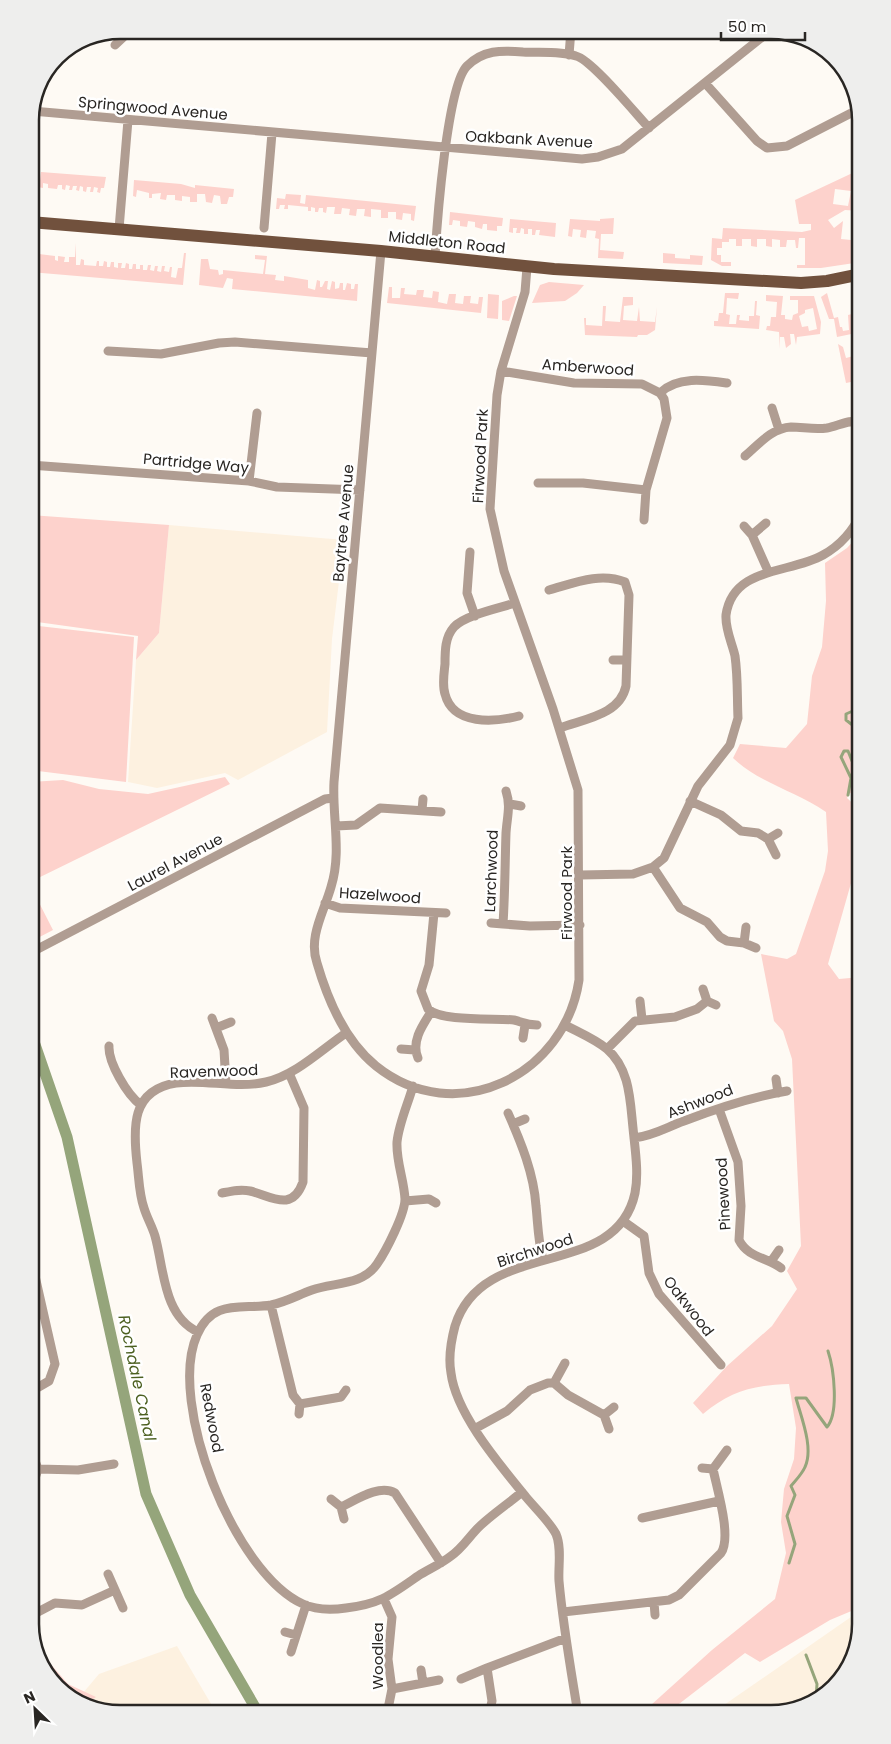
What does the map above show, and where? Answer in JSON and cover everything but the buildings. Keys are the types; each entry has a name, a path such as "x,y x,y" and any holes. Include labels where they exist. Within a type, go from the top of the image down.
{"main road":[{"name":"Middleton Road","path":"39,223 381,251 647,276 801,283 827,281 852,276"}],"street":[{"path":"115,45 121,39"},
{"path":"569,55 570,39"},
{"name":"Oakbank Avenue","path":"272,133 582,159 598,157 622,149 760,39"},
{"path":"435,257 446,148 457,86 465,68 480,55 497,50 577,56 594,69 649,128"},
{"path":"705,83 756,141 766,148 788,146 852,114"},
{"name":"Springwood Avenue","path":"40,112 272,133"},
{"path":"119,229 128,120"},
{"path":"264,228 272,133"},
{"name":"Baytree Avenue","path":"333,798 381,251"},
{"name":"Firwood Park","path":"333,798 336,826 334,872 315,938 316,961 346,1033 362,1053 378,1068 413,1086 458,1093 493,1087 511,1079 535,1064 565,1025 573,1007 579,980 580,875 578,790 560,728 515,603 497,546 490,509 494,430 501,371 525,292 527,266"},
{"path":"108,351 161,354 219,343 235,342 372,353"},
{"name":"Amberwood","path":"501,371 574,383 642,384 660,393"},
{"path":"644,520 646,490 666,418 664,399 660,393 670,385 682,381 727,383"},
{"path":"772,408 779,430"},
{"path":"249,481 257,413"},
{"path":"745,456 779,430 792,427 815,429 852,421"},
{"path":"759,444 766,452"},
{"name":"Partridge Way","path":"39,466 249,481 277,487 360,490"},
{"path":"538,483 583,483 646,490"},
{"path":"752,535 766,524"},
{"path":"744,526 752,535 768,571"},
{"path":"580,875 633,874 653,867 669,851 698,786 727,752 737,727 735,657 726,623 730,602 738,589 746,581 768,571 823,555 852,529"},
{"path":"470,552 467,593 475,616"},
{"path":"549,590 588,579 608,578 625,582 630,595 626,686 618,703 609,710 560,728"},
{"path":"515,603 475,616 458,624 448,638 444,688 447,700 458,713 474,719 497,720 518,716"},
{"path":"613,660 626,660"},
{"name":"Larchwood","path":"506,791 510,804 507,818 507,870 503,924 530,926 580,925"},
{"name":"Laurel Avenue","path":"39,948 316,804 333,798"},
{"path":"422,810 423,799"},
{"path":"690,801 721,815 741,831 758,833 768,838 776,855"},
{"path":"510,804 521,806"},
{"path":"336,826 356,825 380,808 441,812"},
{"path":"768,838 778,834"},
{"path":"653,867 680,908 707,922 720,938 727,941 744,943 756,948"},
{"name":"Hazelwood","path":"326,903 340,908 446,913"},
{"name":"Hazelwood","path":"431,1012 424,1004 421,991 429,965 434,913"},
{"path":"491,923 503,924"},
{"path":"744,943 746,927"},
{"path":"703,989 707,1001 716,1005"},
{"path":"640,1001 642,1019"},
{"path":"606,1049 629,1026 642,1019 681,1015 697,1009 707,1001"},
{"path":"401,1049 417,1054 421,1029 431,1012 484,1021 516,1020 525,1025 537,1025"},
{"path":"212,1018 224,1050 226,1084"},
{"path":"216,1028 231,1022"},
{"path":"523,1038 525,1025"},
{"name":"Birchwood","path":"565,1025 606,1049 622,1068 629,1088 634,1138 636,1184 632,1202 623,1221 600,1242 511,1270 494,1278 471,1296 459,1314 450,1350 451,1374 458,1396 476,1428 556,1535 566,1638 577,1705"},
{"name":"Ravenwood","path":"141,1105 151,1094 162,1087 184,1083 263,1083 289,1073 346,1033"},
{"path":"109,1046 108,1056 129,1095 141,1105 135,1120 134,1137 144,1210 154,1234 174,1310 186,1325 198,1332"},
{"path":"222,1193 240,1190 281,1200 296,1195 300,1189 303,1182 304,1108 289,1073"},
{"path":"776,1079 778,1093"},
{"name":"Redwood","path":"413,1086 398,1140 405,1201 384,1252 375,1268 353,1281 324,1286 270,1305 240,1305 224,1309 205,1321 198,1332 190,1353 191,1396 196,1420 215,1490 228,1518 260,1566 284,1592 306,1605 329,1609 344,1609 384,1599 460,1549 481,1525 522,1492"},
{"name":"Ashwood","path":"634,1138 658,1133 682,1122 745,1099 788,1091"},
{"name":"Pinewood","path":"719,1110 738,1162 741,1206 740,1240 750,1254 772,1260 781,1268"},
{"path":"508,1113 526,1159 533,1188 536,1205 537,1235 543,1260"},
{"path":"513,1124 525,1119"},
{"path":"405,1201 432,1201 429,1188"},
{"name":"Oakwood","path":"623,1221 644,1236 649,1273 659,1294 704,1348 716,1352 721,1365"},
{"path":"772,1260 779,1250"},
{"path":"39,1294 55,1364 49,1381 39,1387"},
{"path":"270,1305 293,1395 299,1409 341,1397 346,1390"},
{"path":"554,1383 565,1363"},
{"path":"476,1428 508,1411 530,1390 548,1382 554,1383 568,1395 604,1415 609,1429"},
{"path":"604,1415 614,1407"},
{"path":"563,1612 669,1600 678,1595 723,1550 726,1533 713,1469 727,1450"},
{"path":"39,1470 78,1470 114,1464"},
{"path":"702,1468 713,1469"},
{"path":"340,1507 381,1490 389,1490 395,1493 441,1563"},
{"path":"331,1499 340,1507 344,1519"},
{"path":"642,1518 719,1501"},
{"path":"108,1574 123,1608"},
{"path":"39,1612 55,1604 82,1605 115,1590"},
{"name":"Woodlea","path":"384,1599 392,1617 388,1659 392,1689 389,1705"},
{"path":"654,1602 655,1616"},
{"path":"291,1652 306,1605"},
{"path":"284,1632 296,1635"},
{"path":"461,1679 566,1638"},
{"path":"487,1668 491,1705"},
{"path":"421,1670 423,1683"},
{"path":"392,1689 439,1680"}],"shaded area":[{"path":"41,172 106,177 104,188 101,188 100,193 97,192 98,188 94,187 93,192 90,192 91,187 87,187 86,192 80,186 79,191 76,190 77,186 73,186 72,190 69,190 70,186 66,185 65,190 62,189 62,185 58,185 57,189 48,188 48,184 43,183 43,188 39,187"},
{"path":"852,173 852,210 845,210 828,220 834,228 843,221 841,239 852,240 852,263 821,268 797,268 797,265 805,265 805,238 799,238 798,248 796,248 795,240 787,240 786,247 780,247 780,240 772,239 772,247 766,246 766,239 757,239 757,247 751,246 751,239 742,239 742,246 736,246 736,239 729,239 729,242 722,242 722,248 717,248 717,255 721,255 721,262 731,262 731,266 722,266 711,260 712,238 722,239 723,228 802,232 811,230 811,224 799,224 795,200","holes":["835,189 851,191 848,206 833,204"]},
{"path":"134,180 181,184 195,188 195,185 234,189 233,197 229,197 227,204 221,204 220,196 214,195 212,203 206,202 205,194 197,194 197,202 190,202 190,197 182,196 182,201 175,200 175,195 167,195 166,200 160,199 161,193 152,194 152,198 149,198 149,193 137,190 136,197 133,196"},
{"path":"286,194 301,195 300,203 305,204 306,195 416,206 414,221 411,220 411,214 403,213 402,220 396,219 396,212 388,212 388,218 381,218 381,210 371,209 371,217 364,216 365,209 357,209 356,216 349,215 350,209 342,208 341,214 334,214 335,207 327,207 326,213 323,212 323,208 319,208 318,212 315,212 315,208 311,207 311,211 308,211 308,207 288,205 288,209 284,209 285,205 280,205 279,209 276,209 277,198 285,199"},
{"path":"450,212 503,218 502,226 497,226 497,231 487,230 487,224 483,224 482,229 475,227 475,222 468,221 467,227 460,226 460,221 453,220 452,225 449,225"},
{"path":"614,218 613,234 601,234 600,250 624,252 623,259 598,258 599,239 595,238 596,231 587,230 586,238 580,237 581,230 573,229 572,237 568,236 570,219 600,221 600,219"},
{"path":"510,219 556,223 555,237 539,235 540,230 536,230 535,235 532,235 532,229 528,229 528,234 524,234 524,229 521,228 520,233 516,233 517,228 513,228 513,233 509,232"},
{"path":"76,243 76,265 80,265 81,259 84,260 84,265 96,266 97,261 99,261 99,266 103,266 104,261 107,262 107,267 110,267 111,262 114,262 114,267 118,268 118,263 122,263 121,268 125,268 126,263 129,264 129,269 132,269 133,264 136,264 136,269 140,269 140,265 143,265 143,270 147,270 148,265 151,265 150,270 154,271 155,266 158,266 157,271 161,272 162,266 165,266 164,271 169,272 170,267 172,267 171,277 176,278 178,268 182,268 184,253 186,253 183,285 39,273 39,254 55,256 55,260 58,261 58,256 65,257 64,262 69,262 69,257 75,257"},
{"path":"663,253 675,254 675,258 690,259 690,255 703,256 702,265 663,263"},
{"path":"255,255 267,256 265,274 276,275 275,280 284,281 284,276 308,280 308,288 315,290 317,280 320,281 320,287 322,287 325,281 328,281 327,289 330,290 332,281 335,282 335,289 339,288 340,283 343,283 343,290 345,290 347,283 351,284 351,289 354,289 355,284 358,284 357,301 232,289 233,279 227,278 223,288 199,285 201,259 208,259 210,269 218,270 219,275 223,274 223,270 263,274 265,260 255,259"},
{"path":"549,282 584,285 577,293 565,301 532,303 540,285"},
{"path":"389,287 392,287 392,298 400,298 401,288 405,288 404,294 416,295 417,290 424,290 423,297 432,298 433,291 439,292 438,302 447,304 449,294 456,294 455,303 463,304 464,296 471,296 470,303 478,304 479,297 483,297 481,313 387,303"},
{"path":"725,293 739,293 738,299 727,298 726,314 730,315 729,324 736,324 737,315 740,315 739,320 749,321 749,316 754,316 755,301 757,301 756,315 760,316 759,329 714,326 714,321 718,321 719,313 723,313"},
{"path":"827,293 834,318 838,317 843,331 849,330 848,315 852,314 852,334 837,337 834,319 829,319 821,297"},
{"path":"488,294 499,295 498,319 487,318"},
{"path":"766,295 783,296 781,315 785,315 785,319 792,320 793,315 798,313 798,300 790,300 790,296 814,296 821,322 820,334 797,337 796,345 794,334 790,334 791,344 786,348 784,337 780,337 780,349 779,332 766,330 767,326 770,326 771,317 776,317 777,302 766,301","holes":["813,308 817,329 809,331 808,326 802,327 799,316 805,313 805,310"]},
{"path":"517,296 509,321 502,320 502,301"},
{"path":"623,297 633,297 633,305 624,306 623,320 637,321 639,307 640,321 655,322 657,307 655,330 647,335 638,335 637,337 585,335 584,318 586,318 586,325 602,326 603,306 606,306 605,321 620,322"},
{"path":"838,344 843,347 846,358 852,356 852,382 846,383"},
{"path":"39,516 169,525 159,633 136,660 138,636 39,622"},
{"path":"169,525 344,540 332,639 327,732 238,780 225,773 157,788 128,782 136,660 159,633"},
{"path":"852,542 852,794 850,793 847,798 852,803 852,880 828,964 839,979 852,978 852,1611 830,1620 760,1662 745,1653 678,1705 651,1705 712,1650 775,1599 786,1553 781,1522 784,1489 794,1459 796,1428 789,1384 765,1386 743,1391 723,1400 703,1414 693,1403 727,1366 772,1326 797,1289 787,1271 801,1246 792,1059 783,1031 774,1021 761,954 787,959 796,954 825,871 828,851 826,812 766,781 743,767 733,758 740,744 786,748 807,724 812,676 822,647 826,601 825,563"},
{"path":"39,626 134,637 126,782 39,771"},
{"path":"225,777 230,784 39,878 39,781 63,780 99,789 148,794"},
{"path":"39,903 53,930 39,937"},
{"path":"852,1616 852,1635 844,1660 832,1678 816,1692 787,1704 724,1705"},
{"path":"177,1646 212,1705 115,1705 104,1704 81,1695 99,1674"},
{"path":"48,1661 68,1684 96,1697 92,1700 89,1699 71,1688 56,1673"}],"waterway":[{"path":"852,711 846,714 846,720 852,725"},
{"path":"848,795 851,778 841,757 844,751 848,751 852,761"},
{"name":"Rochdale Canal","path":"39,1056 67,1137 146,1494 190,1595 254,1705"},
{"path":"789,1563 795,1544 787,1516 795,1495 791,1486 801,1475 805,1467 808,1451 806,1432 796,1398 806,1398 827,1427 831,1420 834,1402 832,1369 828,1351"},
{"path":"806,1655 817,1684 816,1692"}]}
